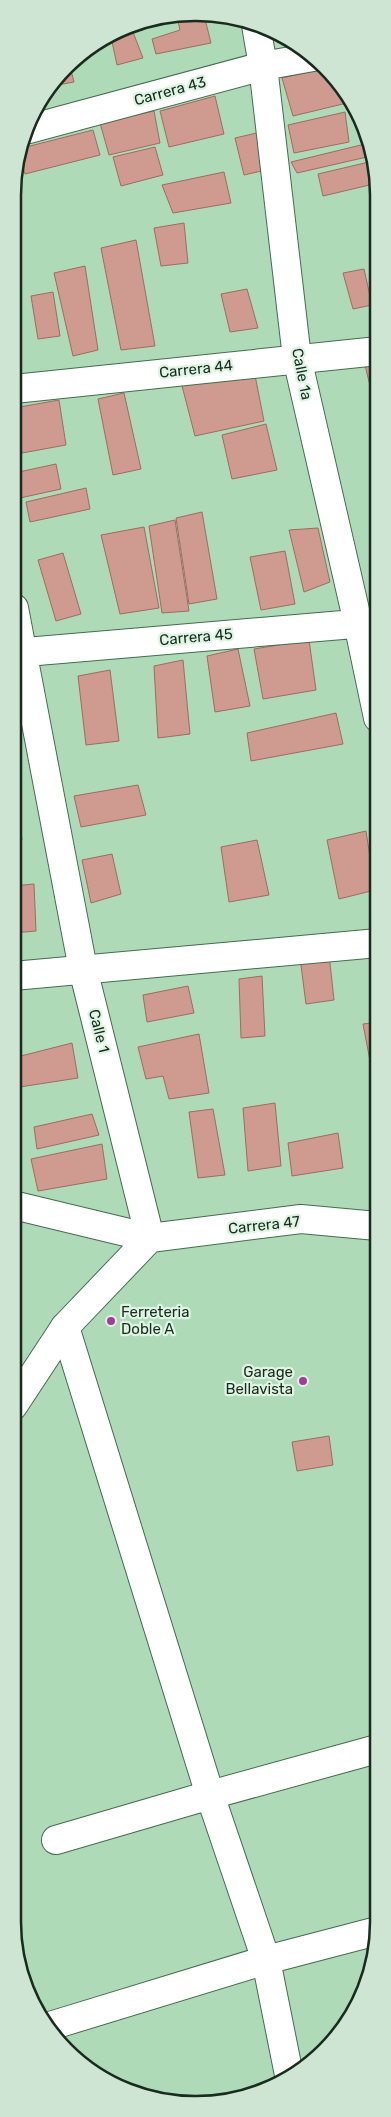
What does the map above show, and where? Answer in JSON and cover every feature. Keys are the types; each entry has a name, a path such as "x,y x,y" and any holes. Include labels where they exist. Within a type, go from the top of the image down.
{"street":[{"name":"Calle 1a","path":"257,33 263,66 297,358 368,622"},
{"name":"Carrera 43","path":"36,127 263,66 304,59"},
{"name":"Carrera 44","path":"21,388 369,352"},
{"name":"Carrera 45","path":"21,652 368,622"},
{"name":"Calle 1","path":"21,668 83,969 150,1238"},
{"path":"21,975 369,944"},
{"path":"22,1208 150,1238"},
{"name":"Carrera 47","path":"150,1238 301,1219 370,1225"},
{"path":"22,1393 65,1327 150,1238"},
{"path":"65,1327 210,1795 266,1960 288,2069"},
{"path":"56,1840 370,1751"},
{"path":"56,2024 266,1960 369,1934"}],"building":[{"path":"206,22 211,43 156,54 152,39 180,30 178,23"},
{"path":"133,33 143,58 117,65 112,43"},
{"path":"317,70 334,89 343,104 293,116 282,78"},
{"path":"72,72 74,82 61,84"},
{"path":"215,96 224,134 169,147 160,111"},
{"path":"154,111 160,143 109,155 100,123"},
{"path":"345,112 349,142 294,153 288,125"},
{"path":"93,130 100,155 25,174 24,170 28,146"},
{"path":"261,132 270,169 244,175 235,138"},
{"path":"362,145 365,157 297,173 291,162"},
{"path":"155,147 163,175 121,186 113,157"},
{"path":"366,163 369,185 323,196 318,174"},
{"path":"224,172 231,203 173,213 162,185"},
{"path":"184,223 188,263 161,266 154,228"},
{"path":"136,240 155,346 121,350 101,248"},
{"path":"85,266 98,350 73,356 54,273"},
{"path":"364,269 369,292 369,306 353,309 343,273"},
{"path":"247,289 258,328 230,332 221,294"},
{"path":"53,292 60,336 38,339 31,296"},
{"path":"369,360 369,382 364,361"},
{"path":"253,365 264,421 195,436 181,382"},
{"path":"124,393 141,469 113,475 98,399"},
{"path":"59,400 66,445 22,453 21,407"},
{"path":"266,424 277,470 232,479 222,435"},
{"path":"56,464 61,489 21,498 21,471"},
{"path":"86,488 90,509 30,522 26,502"},
{"path":"202,512 217,599 189,604 176,518"},
{"path":"175,520 189,611 162,613 149,526"},
{"path":"144,527 159,608 120,614 101,535"},
{"path":"318,528 330,582 304,592 289,530"},
{"path":"285,551 295,604 261,610 250,557"},
{"path":"63,553 81,614 56,621 38,560"},
{"path":"309,640 316,690 263,699 254,649"},
{"path":"238,649 250,706 215,712 207,656"},
{"path":"183,660 190,734 158,738 154,666"},
{"path":"110,670 119,741 86,745 78,676"},
{"path":"336,713 343,744 251,761 247,733"},
{"path":"138,785 146,815 81,827 74,796"},
{"path":"366,831 369,853 369,891 339,899 327,840"},
{"path":"257,840 269,895 229,902 221,847"},
{"path":"112,854 121,894 91,903 82,860"},
{"path":"34,884 36,931 21,932 21,885"},
{"path":"329,954 334,1000 306,1004 300,958"},
{"path":"262,976 265,1036 241,1038 239,979"},
{"path":"188,986 194,1013 147,1022 143,995"},
{"path":"369,1023 370,1058 363,1024"},
{"path":"199,1034 209,1093 169,1099 163,1076 146,1079 138,1047"},
{"path":"72,1043 78,1078 22,1087 21,1056"},
{"path":"275,1103 281,1166 248,1171 243,1108"},
{"path":"213,1109 225,1175 198,1178 189,1112"},
{"path":"92,1114 99,1135 37,1149 34,1127"},
{"path":"338,1133 343,1168 292,1176 288,1143"},
{"path":"102,1144 107,1179 38,1191 31,1159"},
{"path":"329,1436 333,1465 297,1471 292,1442"}],"place":[{"name":"Ferreteria Doble A","path":"111,1321"},
{"name":"Garage Bellavista","path":"303,1381"}]}
